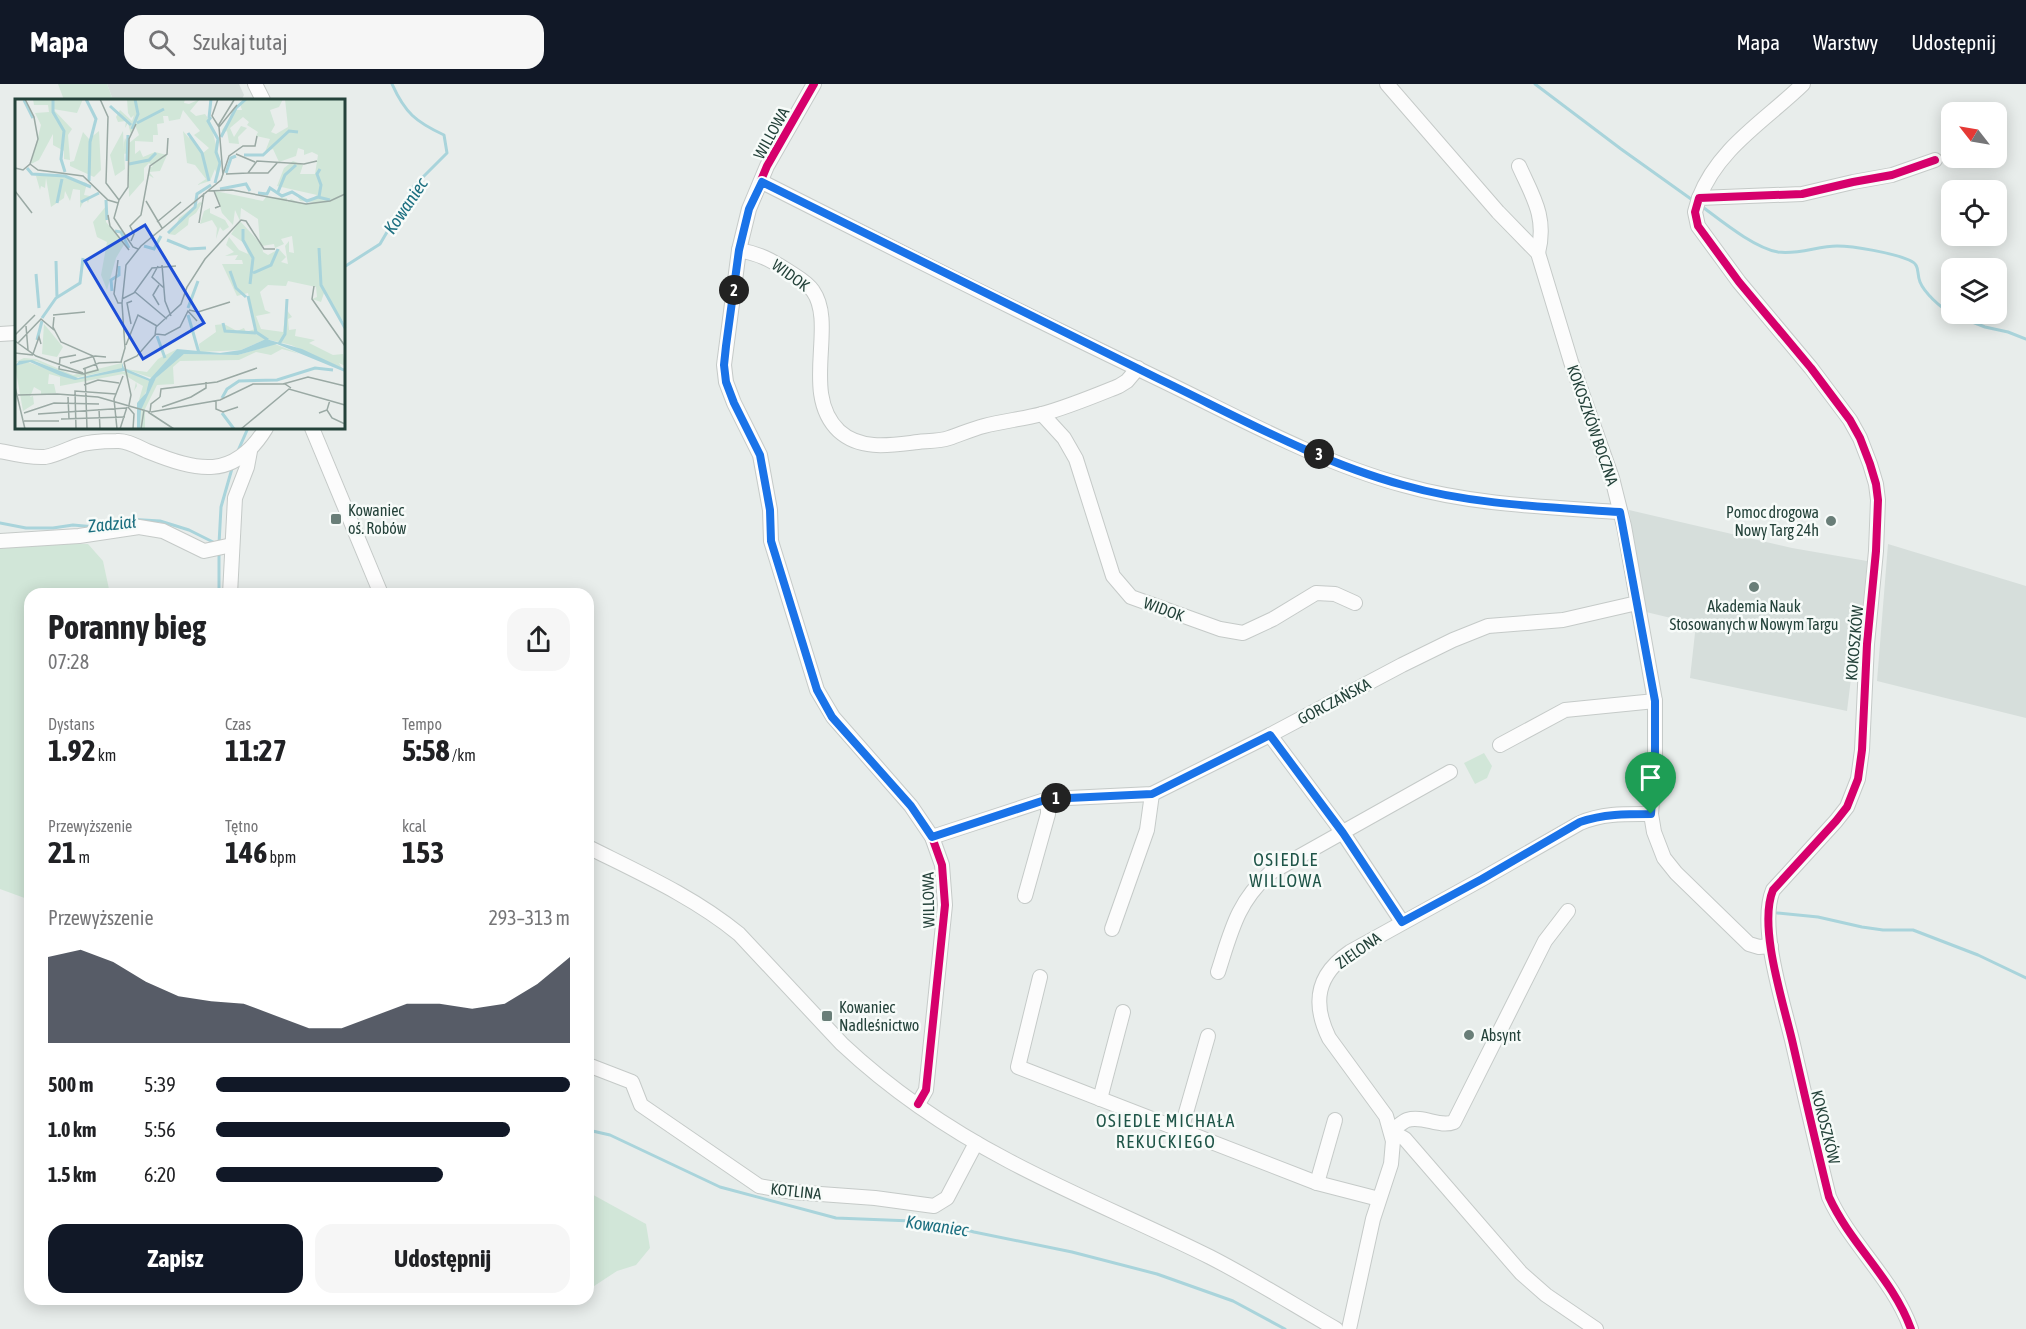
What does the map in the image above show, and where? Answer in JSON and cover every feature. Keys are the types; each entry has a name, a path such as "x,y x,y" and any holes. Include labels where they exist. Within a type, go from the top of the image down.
{"street":[{"path":"255,84 262,99"},
{"name":"WILLOWA","path":"814,84 773,154 749,209 739,250 724,365 726,382 734,403 760,455 770,510 771,541 817,690 832,717 911,806 932,837 942,865 945,905 926,1090 918,1104"},
{"name":"KOKOSZKÓW BOCZNA","path":"1387,84 1498,212 1538,253 1571,362 1612,478 1620,512 1655,701 1655,764 1651,814 1658,847 1677,873 1749,944 1759,948 1771,946"},
{"path":"1803,84 1722,157 1706,179 1699,198 1802,194 1892,175 1935,160"},
{"path":"1519,166 1540,210 1538,253"},
{"path":"762,182 1016,310 1339,463 1400,485 1451,496 1515,504 1620,512"},
{"name":"KOKOSZKÓW","path":"1699,198 1695,212 1698,226 1739,282 1811,368 1850,420 1870,464 1878,500 1862,750 1858,779 1847,807 1773,890 1768,904 1771,946 1777,979 1829,1197 1837,1214 1893,1291 1911,1329"},
{"name":"WIDOK","path":"739,250 766,257 807,284 816,296 821,324 820,385 823,401 838,430 848,437 868,444 886,445 947,438 977,427 1042,414 1119,386 1127,381 1138,368"},
{"path":"0,334 15,333"},
{"name":"WIDOK","path":"1042,414 1064,438 1076,459 1113,576 1131,597 1220,629 1243,633 1273,619 1316,593 1335,594 1355,603"},
{"path":"0,451 45,457 119,434 177,463 198,467 224,464 246,453 265,429"},
{"path":"312,429 379,588"},
{"path":"230,588 235,498 247,467 246,453"},
{"path":"0,541 79,536 139,527 163,531 204,551 232,545"},
{"name":"GORCZAŃSKA","path":"932,837 1048,799 1152,794 1402,665 1488,626 1563,620 1637,603"},
{"path":"1500,745 1565,710 1655,701"},
{"path":"1270,735 1343,833 1402,922"},
{"path":"1218,972 1236,919 1245,899 1256,885 1270,873 1450,772"},
{"path":"1112,929 1147,830 1152,794"},
{"path":"1025,896 1048,814 1048,799"},
{"name":"ZIELONA","path":"1349,1329 1373,1219 1393,1152 1391,1131 1386,1116 1329,1038 1320,1016 1318,996 1325,978 1337,961 1350,952 1580,822 1615,814 1651,814"},
{"path":"594,850 671,889 722,920 746,941 842,1044 877,1074 976,1143 1033,1174 1210,1257 1336,1329"},
{"path":"1391,1131 1406,1120 1424,1119 1446,1125 1454,1122 1545,941 1569,912"},
{"path":"1040,977 1018,1067 1317,1183 1379,1199"},
{"path":"1100,1099 1123,1012"},
{"path":"1181,1130 1208,1036"},
{"name":"KOTLINA","path":"594,1067 632,1082 641,1105 759,1186 793,1192 875,1198 934,1206 947,1198 976,1143"},
{"path":"1317,1183 1335,1120"},
{"name":"ZIELONA","path":"1391,1131 1406,1139 1521,1273 1546,1295 1596,1329"}],"shaded area":[{"path":"107,84 239,84 244,95 242,99 113,99"},
{"name":"Akademia Nauk Stosowanych w Nowym Targu","path":"1629,510 1792,548 1867,561 1860,638 1856,638 1847,711 1690,678 1696,624 1646,612"},
{"path":"1888,544 2026,586 2026,718 1877,681"}],"green space":[{"path":"58,84 107,84 113,99 64,99"},
{"path":"51,543 88,544 103,561 109,588 24,588 24,898 0,889 0,546"},
{"path":"1484,753 1492,766 1487,778 1475,784 1464,763"},
{"path":"594,1195 646,1224 650,1248 636,1265 617,1271 594,1286"}],"waterway":[{"name":"Kowaniec","path":"345,266 380,244 414,186 447,153 444,135 412,116 392,84"},
{"path":"1535,84 1691,199"},
{"path":"1704,208 1750,240 1769,250 1793,252 1844,246 1902,257 1913,262 1917,267 1920,282 1941,306"},
{"path":"1977,324 2026,339"},
{"name":"Kowaniec","path":"237,453 248,429"},
{"name":"Kowaniec","path":"219,544 221,507 233,465"},
{"name":"Zadział","path":"0,523 26,528 53,528 73,525 95,527 127,519 160,521 189,530 217,544"},
{"name":"Kowaniec","path":"219,551 219,588"},
{"path":"1777,913 1818,917 1883,930 1913,930 1978,955 2026,978"},
{"name":"Kowaniec","path":"594,1131 610,1135 720,1187 836,1218 937,1222 1072,1252 1157,1274 1233,1301 1285,1329"}],"cycle path":[{"path":"814,84 767,166 749,209 739,250 724,365 726,382 734,403 760,455 770,510 771,541 817,690 833,717 911,806 932,837 942,865 945,905 926,1090 918,1104"},
{"path":"1911,1329 1894,1294 1849,1231 1829,1197 1778,985 1768,923 1773,890 1847,807 1858,779 1876,551 1878,500 1876,484 1860,438 1850,420 1811,368 1739,282 1698,226 1695,212 1699,198 1802,194 1892,175 1935,160"}],"place":[{"name":"Kowaniec oś. Robów","path":"336,519"},
{"name":"Pomoc drogowa Nowy Targ 24h","path":"1831,521"},
{"name":"Akademia Nauk Stosowanych w Nowym Targu","path":"1754,587"},
{"name":"Kowaniec Nadleśnictwo","path":"827,1016"},
{"name":"Absynt","path":"1469,1035"}],"district":[{"name":"OSIEDLE WILLOWA","path":"1286,870"},
{"name":"OSIEDLE MICHAŁA REKUCKIEGO","path":"1166,1131"}],"route":[{"path":"762,182 1016,310 1267,431 1339,463 1400,485 1451,496 1515,504 1620,512 1655,701 1655,764 1651,814 1615,814 1580,822 1402,922 1343,833 1270,735 1152,794 1048,799 932,837 889,779 832,717 817,690 771,541 770,510 760,455 726,382 724,365 739,250 749,209 762,182"}]}
